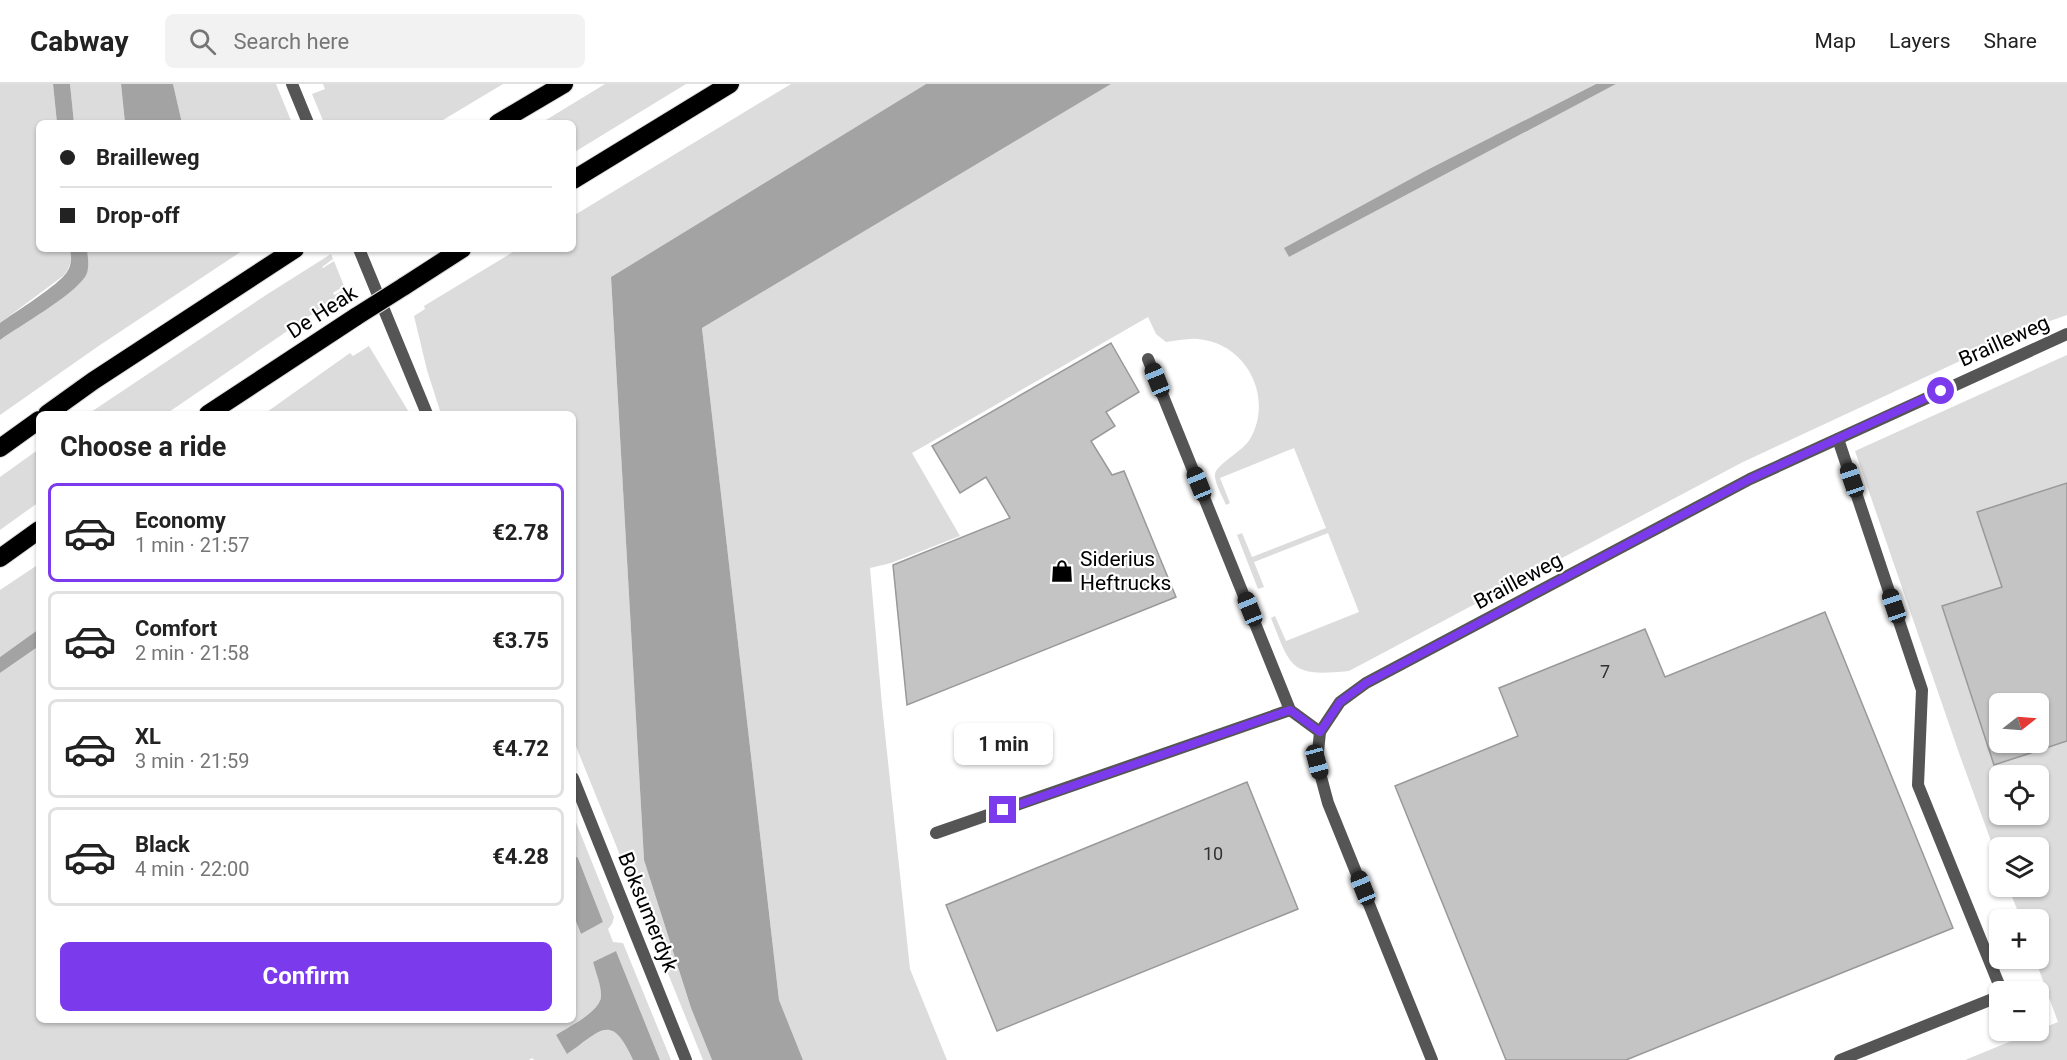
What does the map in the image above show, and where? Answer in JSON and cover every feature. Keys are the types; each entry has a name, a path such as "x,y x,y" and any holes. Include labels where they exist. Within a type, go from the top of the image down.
{"highway":[{"path":"503,120 564,84"},
{"path":"576,178 730,84"},
{"path":"51,411 93,381 290,252"},
{"name":"De Heak","path":"213,411 457,252"},
{"path":"0,448 36,422"},
{"path":"0,558 36,532"}],"street":[{"path":"292,84 307,120"},
{"path":"361,252 426,411"},
{"name":"Brailleweg","path":"1432,1060 1328,803 1317,762 1320,732 1340,702 1366,683 1750,479 2067,334"},
{"path":"1148,359 1290,710 1320,732"},
{"path":"1838,439 1922,690 1918,785 1998,981"},
{"path":"936,833 1290,710"},
{"name":"Boksumerdyk","path":"576,785 686,1060"},
{"path":"1840,1060 1989,1000"}],"shaded area":[{"path":"0,84 53,84 57,120 36,120 36,252 70,252 69,267 63,276 0,323"},
{"path":"53,84 70,84 74,120 57,120"},
{"path":"70,84 121,84 125,120 74,120"},
{"path":"121,84 173,84 181,120 125,120"},
{"path":"173,84 276,84 291,120 181,120"},
{"path":"323,84 503,84 443,120 323,120 312,94 325,89"},
{"path":"605,84 686,84 576,151 576,120 546,120"},
{"path":"791,84 926,84 611,277 644,860 691,1008 712,1060 703,1060 576,746 576,411 440,411 414,316 425,309 424,306 513,252 576,252 576,214"},
{"path":"926,84 1111,84 702,328 779,1000 803,1060 712,1060 691,1008 644,860 611,277"},
{"path":"1111,84 1596,84 1427,170 1285,248 1289,257 1616,84 2067,84 2067,315 2033,327 1741,463 1349,671 1315,672 1296,666 1283,649 1271,618 1275,616 1286,641 1359,612 1328,533 1254,562 1264,587 1258,589 1237,535 1242,533 1252,557 1326,528 1294,448 1220,478 1230,503 1226,505 1217,486 1215,474 1220,466 1247,444 1257,423 1259,407 1257,390 1251,375 1230,351 1215,343 1198,339 1166,342 1156,334 1148,317 912,453 960,536 891,563 870,568 910,969 947,1060 803,1060 779,1000 702,328"},
{"path":"1596,84 1616,84 1289,257 1284,248 1427,170"},
{"path":"70,252 87,252 88,267 85,277 57,302 0,340 0,323 62,277 69,269"},
{"path":"87,252 240,252 100,345 0,415 0,340 78,285 87,271"},
{"path":"331,254 333,259 322,267 334,261 344,286 333,293 334,295 345,289 346,291 170,411 92,411"},
{"path":"369,346 408,411 268,411 350,353 353,356"},
{"path":"2067,355 2067,1060 1965,1060 2012,1041 2049,1041 2049,1026 2058,1022 2049,997 2049,981 2043,981 2039,969 2049,969 2049,909 2017,909 2012,897 2049,897 2049,837 1990,837 1855,451"},
{"path":"36,451 36,504 0,530 0,477"},
{"path":"36,566 36,631 0,657 0,590"},
{"path":"36,631 36,648 0,673 0,657"},
{"path":"36,648 36,1023 575,1023 556,1035 567,1053 598,1032 605,1030 618,1035 633,1060 534,1060 532,1058 529,1060 0,1060 0,673"},
{"path":"576,822 614,917 608,929 613,942 623,943 671,1060 660,1060 616,951 593,962 601,991 600,1001 576,1022 576,922 581,934 603,922 576,856"},
{"path":"576,856 603,922 581,934 576,922"},
{"path":"616,951 660,1060 633,1060 618,1035 605,1030 567,1054 556,1035 590,1013 600,1001 601,991 593,962"}],"building":[{"path":"1111,343 1139,392 1106,412 1115,426 1091,441 1112,475 1124,471 1176,597 907,705 893,565 1010,518 986,477 960,493 932,446"},
{"path":"2067,483 2067,741 2049,747 2049,693 1989,693 1989,750 1942,606 2002,587 1977,512"},
{"path":"1825,612 1953,928 1626,1060 1506,1060 1395,786 1518,736 1499,688 1645,629 1665,677"},
{"path":"1990,753 2030,753 1994,765"},
{"path":"1247,782 1298,909 997,1031 946,905"}],"place":[{"name":"Siderius Heftrucks","path":"1062,571"}],"route":[{"path":"1003,810 1290,710 1320,732 1340,702 1366,683 1750,479 1941,391"}]}
